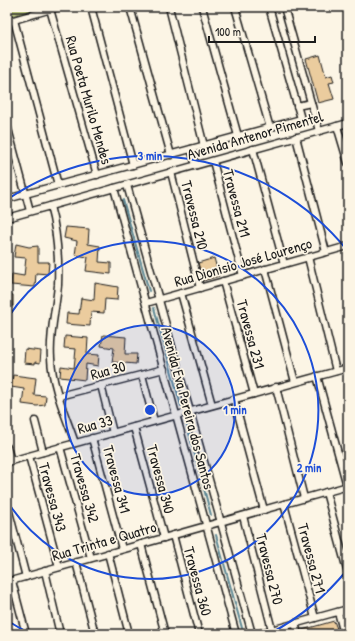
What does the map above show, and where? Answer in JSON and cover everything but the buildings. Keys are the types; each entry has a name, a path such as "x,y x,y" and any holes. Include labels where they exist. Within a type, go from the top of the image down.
{"street":[{"path":"7,22 58,7"},
{"path":"91,7 133,165"},
{"path":"130,7 171,155"},
{"path":"168,7 204,146"},
{"path":"202,7 238,136"},
{"path":"235,7 270,128"},
{"path":"7,199 301,119 269,7"},
{"path":"284,7 319,131"},
{"name":"Rua Poeta Murilo Mendes","path":"50,9 97,175"},
{"path":"14,20 58,185"},
{"path":"297,106 311,103"},
{"name":"Avenida Antenor Pimentel","path":"7,218 348,123"},
{"path":"7,125 30,212"},
{"path":"337,126 348,163"},
{"path":"296,137 326,252"},
{"path":"191,149 196,165"},
{"path":"253,149 284,264"},
{"name":"Travessa 211","path":"213,161 243,276"},
{"name":"Travessa 210","path":"171,172 200,288"},
{"name":"Avenida Eva Pereira dos Santos","path":"127,185 252,634"},
{"name":"Avenida Eva Pereira dos Santos","path":"114,188 236,634"},
{"path":"50,206 55,224 58,278 50,356 52,372 75,443"},
{"name":"Rua Dionisio José Lourenço","path":"146,303 348,246"},
{"path":"308,257 336,371"},
{"path":"265,269 295,382"},
{"name":"Travessa 231","path":"223,281 254,394"},
{"path":"181,293 212,405"},
{"name":"Rua 33","path":"9,462 348,368"},
{"name":"Rua 30","path":"59,396 164,369"},
{"path":"142,375 154,421"},
{"path":"317,376 347,486"},
{"path":"101,385 113,433"},
{"path":"276,388 304,498"},
{"path":"234,399 264,510"},
{"path":"35,421 44,452"},
{"name":"Travessa 340","path":"134,427 164,538"},
{"name":"Travessa 341","path":"92,438 122,549"},
{"path":"7,447 9,462"},
{"name":"Travessa 342","path":"60,447 92,558"},
{"name":"Travessa 343","path":"29,456 59,567"},
{"name":"Rua Trinta e Quatro","path":"9,581 347,486"},
{"path":"326,492 348,574"},
{"path":"7,504 26,577"},
{"name":"Travessa 271","path":"284,504 315,618"},
{"name":"Travessa 270","path":"243,516 272,630"},
{"name":"Travessa 360","path":"172,535 199,634"},
{"path":"141,544 165,634"},
{"path":"108,553 129,634"},
{"path":"76,562 95,634"},
{"path":"45,571 60,634"},
{"path":"9,581 26,634"},
{"path":"257,634 348,609"},
{"path":"338,612 344,634"},
{"path":"295,624 298,634"}],"green space":[{"path":"7,7 42,7 7,17"}],"waterway":[{"path":"123,200 149,291"},
{"path":"154,308 181,406"},
{"path":"186,422 211,515"},
{"path":"216,535 242,628"}]}
